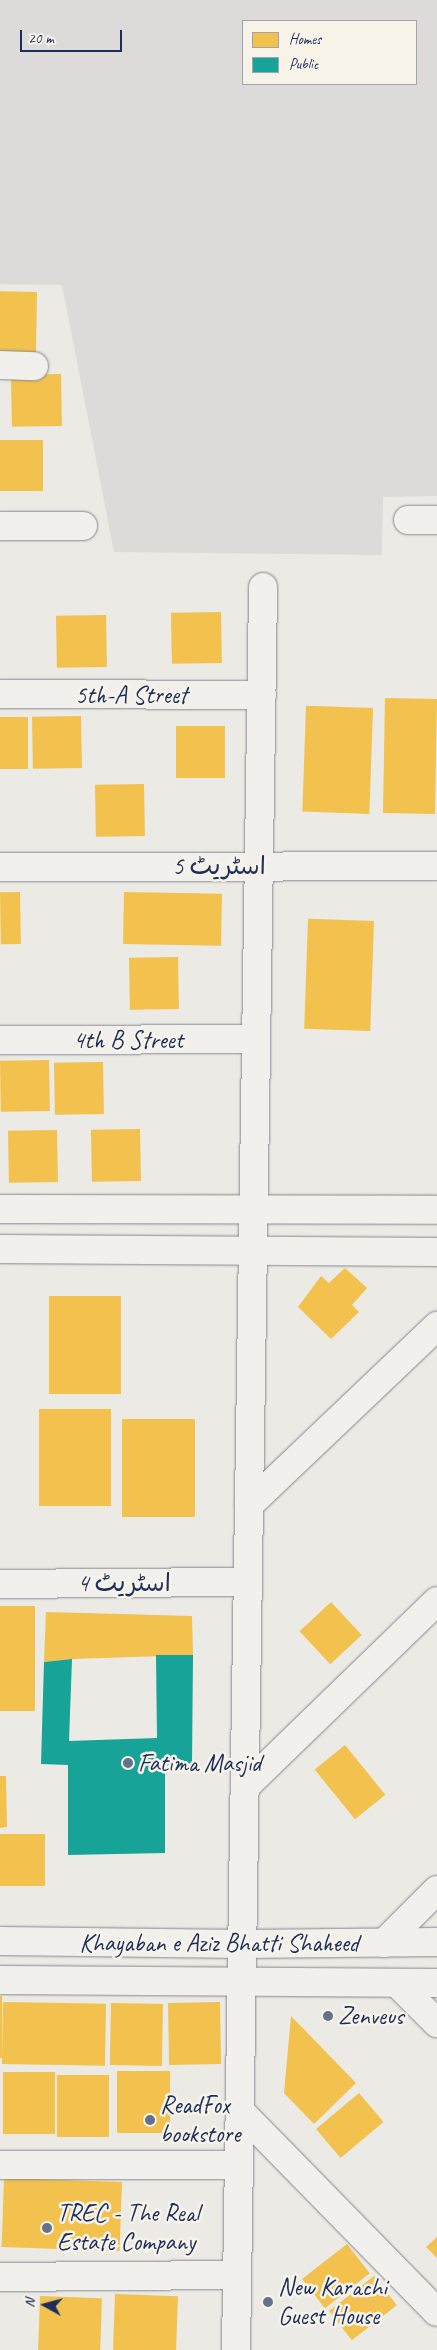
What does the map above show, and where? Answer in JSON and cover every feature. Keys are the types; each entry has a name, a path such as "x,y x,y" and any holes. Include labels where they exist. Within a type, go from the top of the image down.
{"street":[{"path":"0,365 34,366"},
{"path":"408,520 437,520"},
{"path":"0,526 83,526"},
{"path":"236,2350 264,587"},
{"name":"5th-A Street","path":"0,694 262,695"},
{"name":"اسٹریٹ 5","path":"0,867 437,866"},
{"name":"4th B Street","path":"0,1040 256,1039"},
{"path":"0,1209 437,1210"},
{"path":"0,1249 437,1252"},
{"path":"249,1504 437,1326"},
{"name":"اسٹریٹ 4","path":"0,1584 248,1582"},
{"path":"245,1787 437,1601"},
{"path":"384,1943 437,1890"},
{"name":"Khayaban e Aziz Bhatti Shaheed","path":"0,1941 243,1944 437,1942"},
{"name":"Khayaban e Aziz Bhatti Shaheed","path":"0,1980 437,1983"},
{"path":"397,1983 437,2023"},
{"path":"240,2111 437,2312"},
{"path":"0,2165 239,2165"},
{"path":"0,2277 237,2275"}],"shaded area":[{"path":"0,0 437,0 437,496 383,497 382,555 114,552 62,285 0,284"}],"building: Homes":[{"path":"0,291 37,292 36,354 0,353"},
{"path":"61,374 62,426 12,427 11,375"},
{"path":"0,440 43,440 43,491 0,491"},
{"path":"221,612 222,663 172,664 171,613"},
{"path":"106,615 107,667 57,668 56,616"},
{"path":"385,698 437,699 435,814 383,813"},
{"path":"306,706 373,708 369,814 302,812"},
{"path":"81,716 82,768 33,769 32,717"},
{"path":"0,717 28,717 28,769 0,769"},
{"path":"176,726 225,726 225,778 176,778"},
{"path":"144,784 145,836 96,837 95,785"},
{"path":"0,892 20,892 21,944 1,944"},
{"path":"124,892 222,894 221,946 123,944"},
{"path":"308,919 374,921 370,1031 304,1029"},
{"path":"178,957 179,1009 130,1010 129,958"},
{"path":"49,1060 50,1111 1,1112 0,1061"},
{"path":"103,1062 104,1114 55,1115 54,1063"},
{"path":"140,1129 141,1181 92,1182 91,1130"},
{"path":"57,1130 58,1182 9,1183 8,1131"},
{"path":"345,1268 367,1288 352,1305 359,1312 331,1339 298,1307 321,1276 329,1283"},
{"path":"49,1296 121,1296 121,1394 49,1394"},
{"path":"39,1409 111,1409 111,1506 39,1506"},
{"path":"122,1419 195,1419 195,1517 122,1517"},
{"path":"331,1602 362,1635 330,1664 300,1631"},
{"path":"0,1606 35,1606 35,1711 0,1711"},
{"path":"46,1612 192,1616 193,1655 72,1659 44,1662"},
{"path":"345,1745 385,1795 355,1819 315,1770"},
{"path":"0,1776 6,1776 7,1827 0,1828"},
{"path":"0,1834 45,1834 45,1886 0,1886"},
{"path":"0,1996 2,1996 2,2058 0,2058"},
{"path":"3,2002 106,2004 105,2066 2,2064"},
{"path":"220,2002 221,2064 169,2065 168,2003"},
{"path":"111,2003 163,2004 162,2066 110,2065"},
{"path":"291,2016 356,2083 314,2124 284,2093"},
{"path":"117,2071 170,2071 170,2133 117,2133"},
{"path":"3,2072 55,2072 55,2134 3,2134"},
{"path":"57,2075 109,2075 109,2137 57,2137"},
{"path":"359,2093 383,2122 341,2158 316,2129"},
{"path":"4,2178 122,2182 120,2251 2,2247"},
{"path":"437,2237 437,2258 426,2247"},
{"path":"347,2244 370,2273 325,2308 302,2279"},
{"path":"374,2276 397,2305 352,2340 329,2311"},
{"path":"115,2294 178,2296 176,2350 113,2350"},
{"path":"40,2296 102,2298 100,2350 38,2350"}],"building: Public":[{"path":"156,1655 193,1655 192,1763 165,1766 165,1853 68,1855 68,1765 41,1764 44,1662 72,1659 69,1741 157,1738"}],"place":[{"name":"Fatima Masjid","path":"128,1763"},
{"name":"Zenveus","path":"328,2016"},
{"name":"ReadFox bookstore","path":"150,2120"},
{"name":"TREC - The Real Estate Company","path":"47,2228"},
{"name":"New Karachi Guest House","path":"268,2302"}]}
